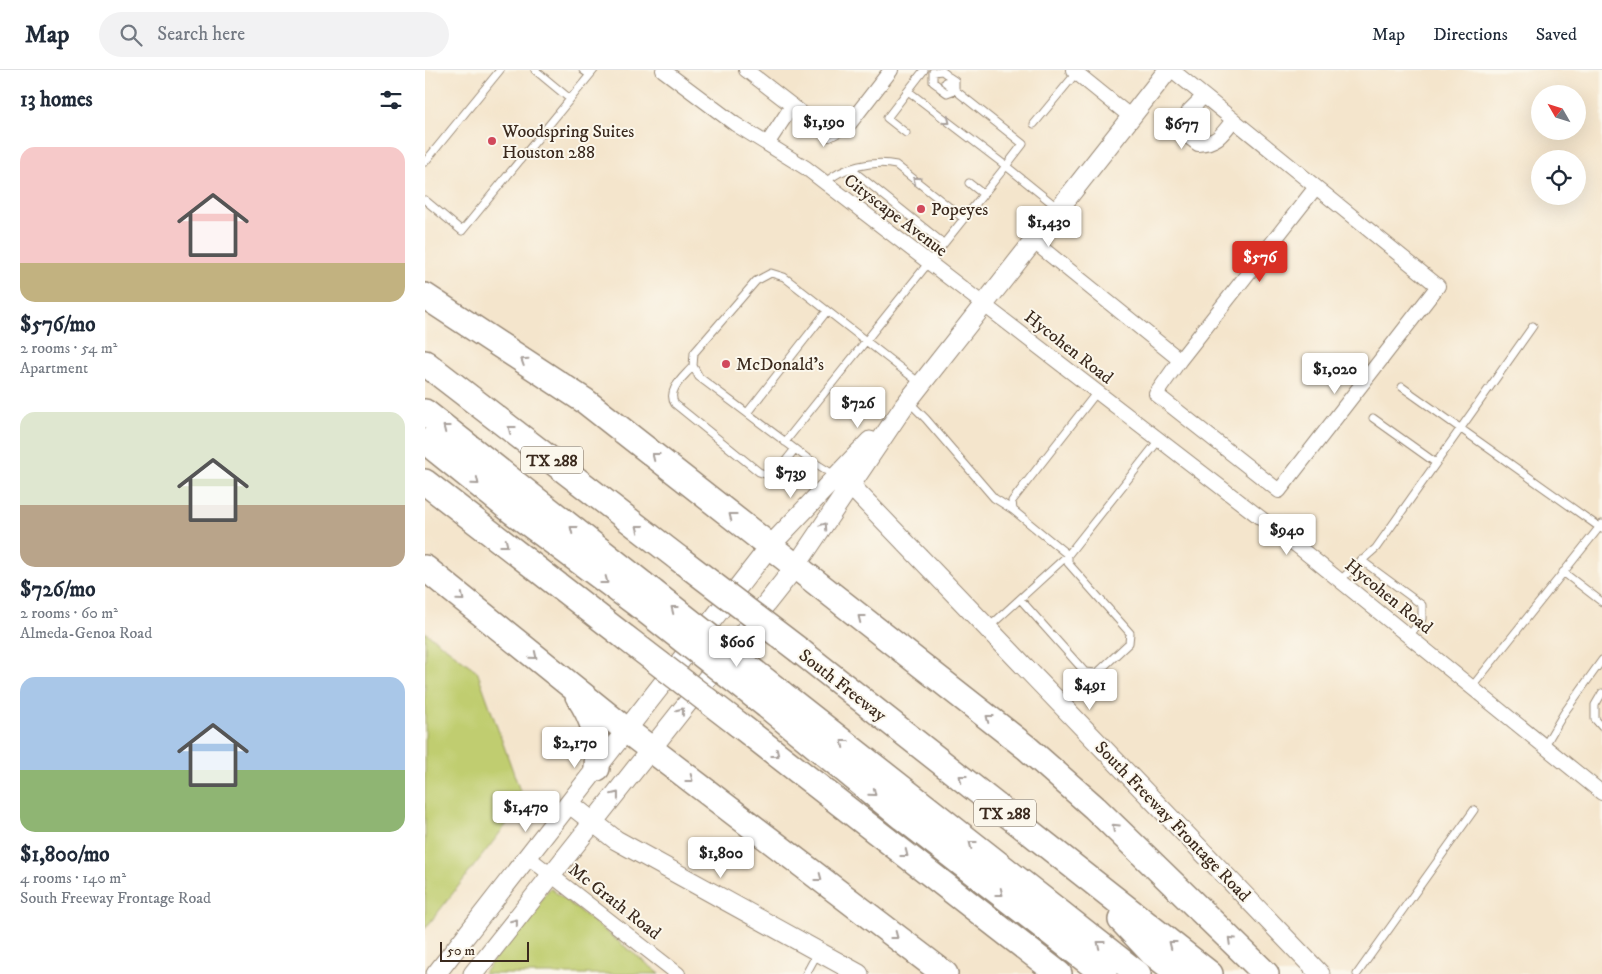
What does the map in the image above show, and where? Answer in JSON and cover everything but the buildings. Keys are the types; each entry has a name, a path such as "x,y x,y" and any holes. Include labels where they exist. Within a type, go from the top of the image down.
{"highway":[{"path":"425,296 585,401 1027,748 1107,819 1266,974"},
{"name":"South Freeway","path":"425,363 800,651 1210,974"},
{"path":"425,412 647,600 774,700 1138,974"},
{"path":"425,441 513,512 647,600"},
{"path":"425,482 1059,974"},
{"path":"425,568 626,730 945,974"},
{"path":"569,684 587,709 596,731 599,748 597,768"},
{"path":"774,700 903,818 1104,974"},
{"path":"1060,856 1152,953 1179,974"},
{"path":"945,886 1089,974"}],"main road":[{"path":"436,974 770,546 843,481 1168,70"},
{"path":"473,974 595,823 796,566 843,481"},
{"name":"South Freeway Frontage Road","path":"843,481 1320,974"},
{"path":"570,804 616,840 859,974"}],"street":[{"name":"Cityscape Avenue","path":"663,70 735,124 806,168 824,184 983,304"},
{"path":"746,70 829,134 850,123 891,70"},
{"path":"1172,70 1438,286 1279,491 1156,394 1180,360 1316,187"},
{"path":"1076,71 1131,116"},
{"path":"1204,96 1189,111 1183,124 1186,135 1198,144 1211,144 1223,134 1233,120"},
{"path":"767,144 792,106"},
{"path":"1033,242 1180,360"},
{"name":"Hycohen Road","path":"983,304 1340,580 1544,748 1602,793"},
{"name":"Mc Grath Road","path":"528,857 678,974"}],"lane":[{"path":"425,162 500,70"},
{"path":"535,70 570,99"},
{"path":"425,200 463,230 592,73 583,70"},
{"path":"906,133 887,118 924,70"},
{"path":"785,442 1023,144 931,71"},
{"path":"1034,124 1076,71"},
{"path":"908,91 1059,209"},
{"path":"824,184 837,173 851,169 877,163 896,165 963,218"},
{"path":"851,169 943,243"},
{"path":"969,182 983,194"},
{"path":"795,449 779,468 765,474 675,404 671,398 672,392 693,366 695,353 756,281 771,273 784,277 921,384"},
{"path":"747,413 827,311"},
{"path":"1340,580 1376,548 1533,326"},
{"path":"693,366 699,377 785,442 843,481"},
{"path":"1402,387 1601,527 1471,688"},
{"path":"1013,510 1012,501 1097,392"},
{"path":"906,403 926,419 994,498 1013,510 1068,556"},
{"path":"1373,418 1436,463"},
{"path":"987,628 1068,556 1159,440"},
{"path":"1020,600 1085,672 1097,673 1129,643 1130,633 1067,563 1068,556"},
{"path":"1361,560 1421,605 1422,619 1409,636"},
{"path":"1563,572 1602,602"},
{"path":"1544,748 1564,713 1602,660"},
{"path":"1602,693 1595,705 1595,719 1602,727"},
{"path":"1357,974 1474,810"},
{"path":"806,974 819,952"}],"green space":[{"path":"425,632 477,671 524,802 425,929"},
{"path":"550,888 660,974 483,974"}],"place":[{"name":"Woodspring Suites Houston 288","path":"492,141"},
{"name":"Popeyes","path":"921,209"},
{"name":"McDonald's","path":"726,364"}]}
